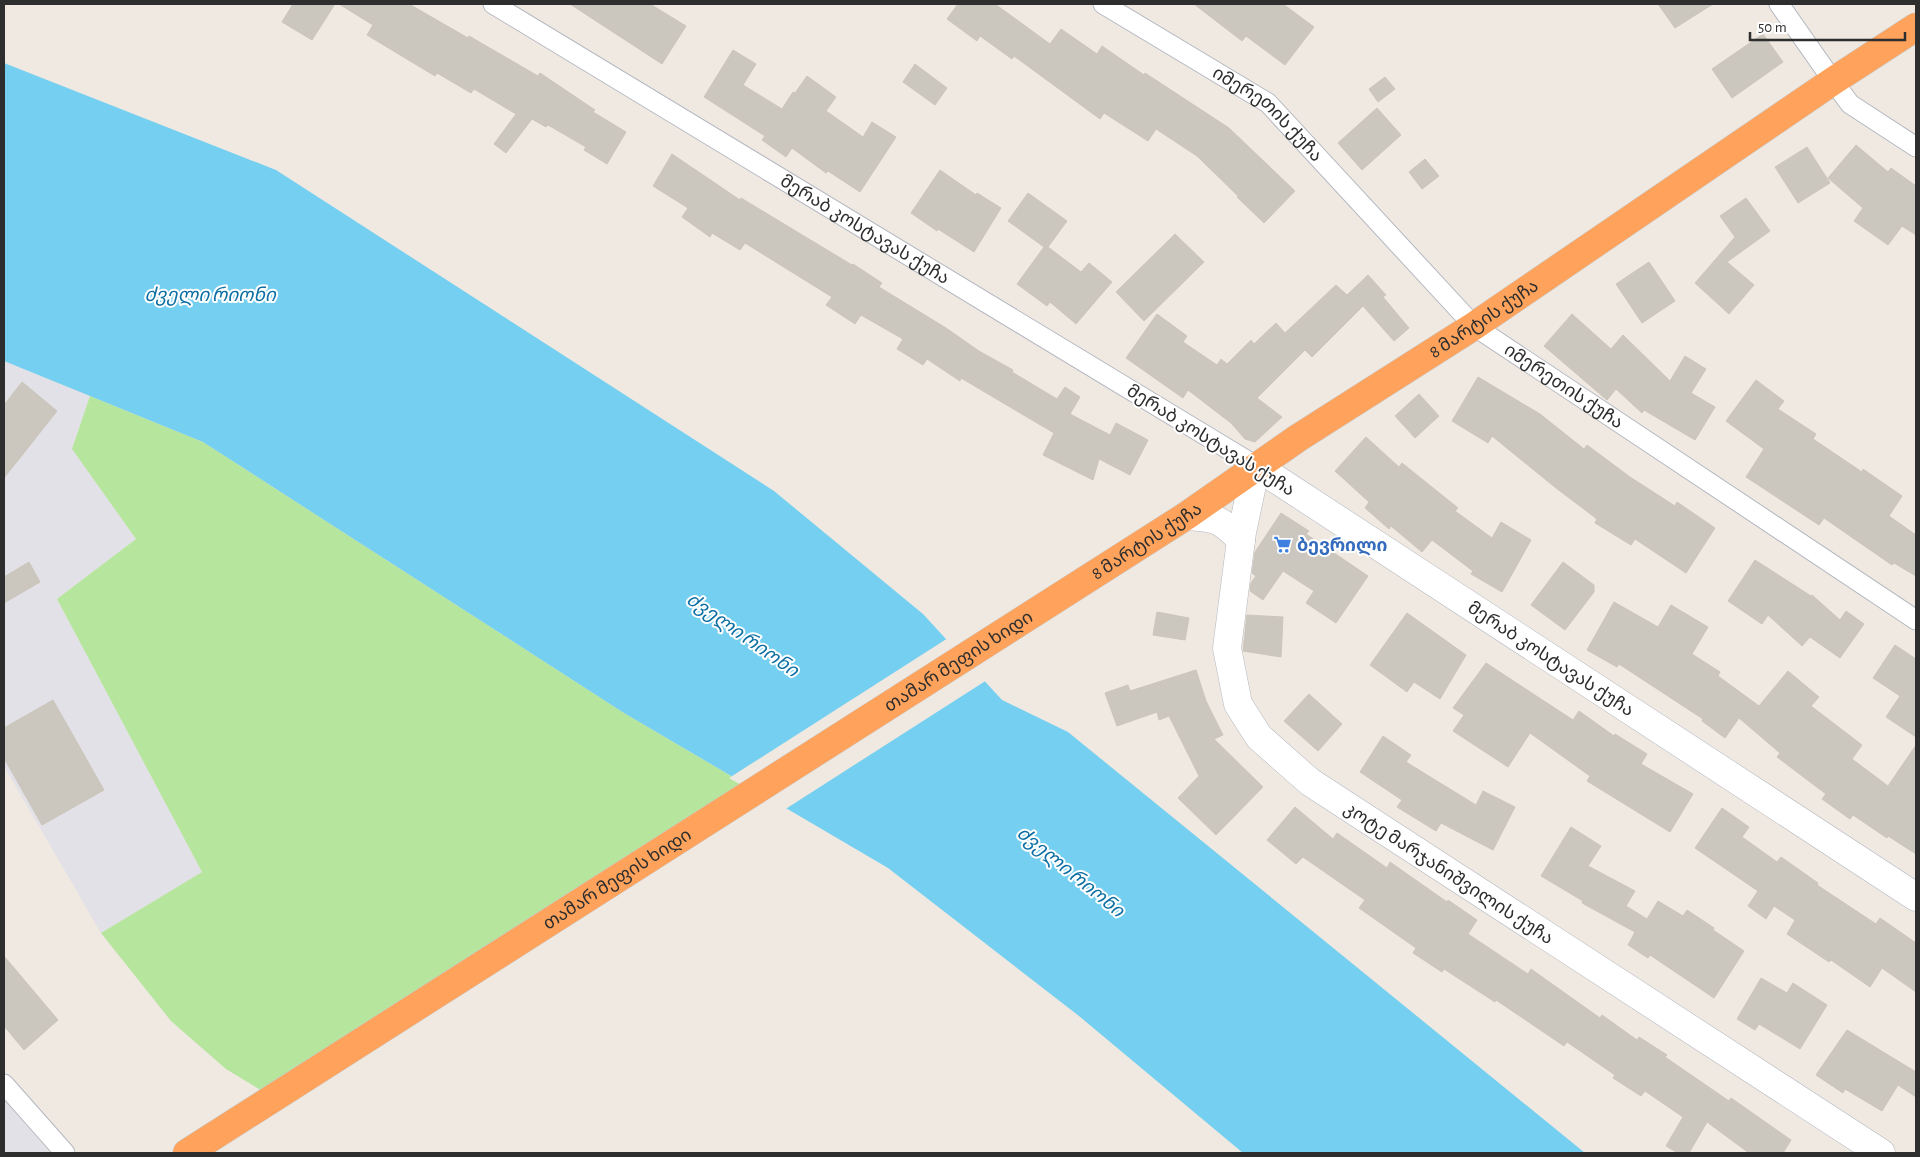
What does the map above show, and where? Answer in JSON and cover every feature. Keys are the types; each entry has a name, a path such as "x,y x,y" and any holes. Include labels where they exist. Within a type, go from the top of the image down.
{"highway":[{"name":"8 მარტის ქუჩა","path":"1047,604 1186,516 1298,438 1474,326 1916,26"},
{"name":"თამარ მეფის ხიდი","path":"187,1153 1047,604"}],"street":[{"name":"მერაბ კოსტავას ქუჩა","path":"494,4 1256,466 1916,897"},
{"name":"იმერეთის ქუჩა","path":"1103,4 1268,103 1474,326 1916,620"},
{"path":"1779,4 1850,104 1916,147"},
{"name":"კოტე მარჯანიშვილის ქუჩა","path":"1256,466 1241,540 1227,648 1238,704 1259,737 1310,782 1881,1153"},
{"path":"1186,516 1214,518 1227,525 1241,540"},
{"path":"4,1084 65,1153"}],"shaded area":[{"path":"4,361 90,396 72,449 136,539 57,599 202,872 101,933 4,766"},
{"path":"4,1100 50,1153 4,1153"}],"green space":[{"path":"90,396 203,442 624,713 750,787 262,1091 226,1069 171,1021 101,933 202,872 57,599 136,539 72,449"}],"water":[{"name":"ძველი რიონი","path":"4,63 276,170 774,491 923,614 1002,700 1068,732 1585,1153 1243,1153 1079,1016 888,868 624,713 203,442 4,361"}],"pier":[{"path":"948,638 987,680 784,810 729,778"}],"building":[{"path":"293,4 335,4 312,40 282,22"},
{"path":"339,4 409,4 538,76 540,73 595,110 593,112 626,132 607,164 584,150 586,147 548,125 546,127 532,119 506,153 494,144 516,114 474,89 471,93 437,73 435,76 367,35 373,25"},
{"path":"570,4 650,4 686,26 662,64"},
{"path":"958,4 995,4 1050,44 1061,29 1097,54 1102,46 1144,75 1145,73 1229,128 1295,191 1264,223 1197,156 1156,129 1148,141 1104,113 1100,119 1014,56 1012,59 980,36 977,41 947,19"},
{"path":"1194,4 1283,4 1314,27 1285,65 1246,36 1242,41"},
{"path":"1658,4 1713,4 1675,28"},
{"path":"1763,34 1783,62 1732,98 1712,69"},
{"path":"733,50 756,64 743,85 782,109 807,76 836,97 826,111 863,137 872,122 896,137 860,192 828,171 826,173 792,148 786,157 762,140 765,136 704,97"},
{"path":"915,64 947,88 935,105 903,82"},
{"path":"1385,77 1395,89 1378,102 1369,89"},
{"path":"1377,108 1401,135 1362,170 1338,143"},
{"path":"1856,145 1888,172 1891,168 1916,186 1916,235 1902,226 1888,245 1854,221 1863,208 1828,178"},
{"path":"1807,147 1830,183 1798,203 1775,167"},
{"path":"672,154 740,200 741,198 853,264 882,283 879,287 1057,399 1065,387 1080,397 1070,414 1110,435 1116,423 1148,440 1130,475 1099,459 1093,480 1043,455 1054,433 961,378 960,381 927,359 923,365 897,349 903,339 861,315 855,324 826,305 832,297 745,243 740,250 712,233 710,237 682,217 688,208 653,186"},
{"path":"1425,159 1439,176 1422,189 1409,172"},
{"path":"940,170 976,195 977,193 1001,208 974,252 938,229 937,231 911,213"},
{"path":"1028,193 1067,221 1048,247 1081,272 1089,263 1112,282 1076,324 1050,302 1047,306 1017,284 1044,247 1008,221"},
{"path":"1746,198 1770,231 1727,262 1754,285 1729,314 1695,283 1735,237 1720,216"},
{"path":"1175,234 1204,262 1144,321 1116,292"},
{"path":"1649,262 1675,301 1642,323 1616,284"},
{"path":"1368,275 1386,295 1383,297 1409,328 1394,341 1363,306 1312,357 1305,350 1257,398 1282,417 1255,442 1245,439 1231,423 1188,390 1183,398 1126,358 1157,314 1187,336 1183,342 1217,365 1221,359 1227,364 1251,340 1254,344 1276,323 1285,333 1336,285 1347,295"},
{"path":"1572,314 1611,349 1623,335 1670,381 1685,356 1706,369 1691,393 1715,407 1695,440 1644,410 1642,413 1616,389 1607,400 1544,346"},
{"path":"1478,377 1540,414 1584,449 1587,445 1630,477 1675,506 1677,502 1715,528 1686,573 1635,539 1631,545 1595,523 1597,519 1492,436 1488,443 1452,421"},
{"path":"1756,380 1784,401 1778,409 1816,434 1813,439 1862,472 1863,469 1902,496 1889,516 1916,535 1916,576 1894,563 1892,565 1824,518 1819,525 1746,477 1764,449 1726,421"},
{"path":"22,382 57,411 4,478 4,405"},
{"path":"1419,394 1439,416 1415,438 1395,416"},
{"path":"1366,437 1399,467 1402,463 1458,508 1455,511 1492,538 1501,522 1531,540 1502,592 1471,574 1473,571 1432,540 1422,552 1391,526 1389,529 1365,508 1369,502 1335,471"},
{"path":"1281,513 1309,531 1306,534 1368,576 1336,623 1306,603 1314,591 1283,571 1263,600 1250,591 1251,583 1256,576 1252,573 1255,552"},
{"path":"1755,560 1812,595 1840,620 1846,611 1864,624 1840,658 1810,637 1802,646 1768,615 1762,624 1728,601"},
{"path":"29,562 40,582 4,603 4,577"},
{"path":"1563,562 1594,585 1594,592 1565,630 1531,605"},
{"path":"1614,602 1658,627 1671,605 1708,627 1692,654 1720,672 1718,676 1759,706 1788,671 1819,697 1811,706 1862,745 1852,759 1888,786 1916,745 1916,854 1888,836 1887,838 1853,815 1850,819 1822,799 1826,794 1777,757 1780,753 1739,718 1725,738 1702,721 1703,719 1619,664 1617,667 1587,650"},
{"path":"1157,612 1189,618 1185,640 1153,635"},
{"path":"1407,613 1466,655 1440,699 1414,682 1407,692 1370,665"},
{"path":"1247,615 1283,617 1281,657 1243,651"},
{"path":"1895,645 1916,659 1916,737 1886,717 1900,696 1873,678"},
{"path":"1486,663 1573,720 1579,711 1614,736 1615,734 1647,754 1641,764 1693,794 1670,832 1587,781 1590,776 1530,733 1508,767 1453,731 1464,715 1453,708"},
{"path":"1196,670 1206,701 1223,735 1214,739 1263,787 1216,835 1178,798 1199,776 1169,716 1159,720 1157,712 1117,726 1105,693 1128,685 1130,691"},
{"path":"1309,694 1342,724 1318,751 1284,721"},
{"path":"53,700 104,790 42,825 4,758 4,728"},
{"path":"1383,736 1411,755 1406,762 1476,805 1483,791 1515,807 1493,850 1441,823 1436,831 1397,807 1402,800 1360,772"},
{"path":"1295,807 1333,839 1337,833 1387,868 1390,862 1447,902 1448,900 1477,920 1468,934 1528,974 1531,969 1600,1018 1602,1015 1637,1040 1639,1037 1667,1055 1665,1057 1729,1101 1731,1098 1791,1140 1783,1153 1749,1153 1707,1122 1689,1153 1678,1153 1666,1146 1683,1117 1645,1091 1641,1096 1613,1078 1615,1075 1567,1042 1564,1046 1496,1000 1495,1002 1444,969 1442,972 1413,953 1416,948 1359,908 1365,900 1303,857 1296,864 1267,840"},
{"path":"1722,808 1749,827 1742,837 1777,862 1781,857 1818,883 1817,885 1876,924 1880,918 1916,943 1916,992 1882,968 1870,987 1831,960 1829,962 1787,934 1795,920 1774,906 1766,919 1748,906 1758,891 1695,848"},
{"path":"1571,827 1601,846 1588,866 1635,891 1626,906 1647,919 1658,901 1683,916 1687,910 1744,951 1714,998 1650,955 1648,958 1628,945 1635,932 1582,903 1583,901 1541,876"},
{"path":"4,956 58,1020 24,1050 4,1026"},
{"path":"1761,978 1787,993 1793,983 1827,1005 1800,1049 1759,1024 1755,1030 1737,1019"},
{"path":"1847,1030 1916,1072 1916,1097 1898,1085 1882,1111 1845,1089 1843,1093 1816,1075"}],"place":[{"name":"ბევრილი","path":"1283,545"}]}
